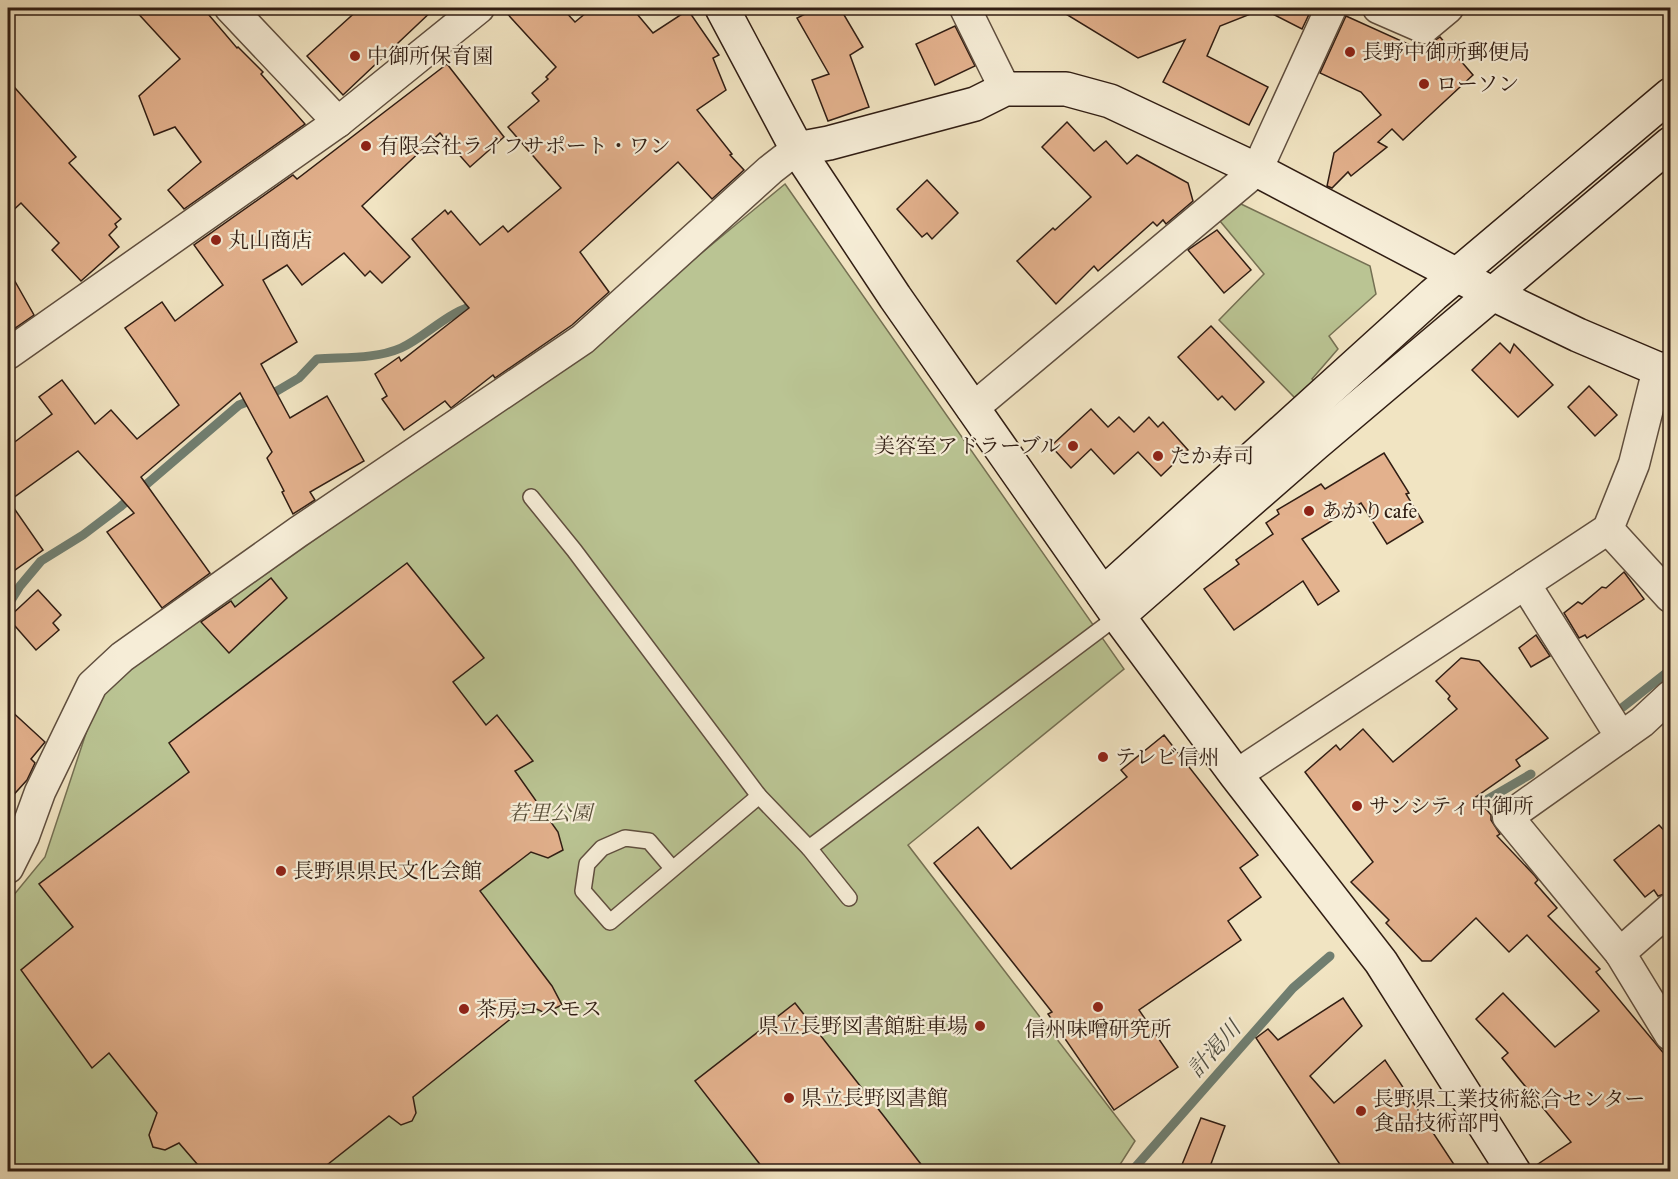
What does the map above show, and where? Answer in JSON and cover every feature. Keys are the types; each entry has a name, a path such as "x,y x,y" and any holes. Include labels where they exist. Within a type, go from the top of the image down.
{"street":[{"path":"230,8 338,122"},
{"path":"8,354 338,122 479,8"},
{"path":"722,8 797,149 895,297 1111,605 1236,775 1381,962 1514,1172"},
{"path":"965,8 1005,89"},
{"path":"972,409 1257,170 1331,8"},
{"path":"1378,8 1424,27 1448,8"},
{"path":"8,868 24,836 45,782 92,686 122,657 298,532 583,339 761,178 797,149 829,143 975,104 1005,89 1066,89 1110,101 1257,170 1493,294 1578,335 1664,369 1634,464 1608,529 1236,775"},
{"path":"1111,605 1458,275 1671,95"},
{"path":"1111,605 1315,444 1671,144"},
{"path":"1608,529 1671,597"},
{"path":"1525,584 1621,737"},
{"path":"1671,696 1642,722 1508,817 1620,953 1671,1035"},
{"path":"1620,953 1671,909"}],"lane":[{"path":"531,497 574,550 759,796 809,848 849,898"},
{"path":"809,848 1111,605"},
{"path":"672,868 649,841 626,838 602,848 587,864 583,891 610,922 759,796"}],"green space":[{"name":"若里公園","path":"785,184 1124,669 908,845 1135,1141 1116,1171 8,1172 8,902 45,857 97,700 133,668 589,346"},
{"path":"1241,204 1370,266 1376,294 1329,336 1338,349 1312,379 1319,385 1329,433 1219,320 1264,274 1220,221"}],"building":[{"path":"133,8 203,8 237,48 263,72 261,74 305,124 184,209 168,190 201,162 175,127 154,135 139,96 180,59"},
{"name":"中御所保育園","path":"360,8 435,8 343,95 307,56"},
{"path":"502,8 562,8 575,22 592,8 632,8 653,33 688,10 719,55 713,58 726,90 697,110 744,170 712,199 678,162 580,252 609,292 572,325 495,378 493,375 451,408 445,401 404,430 382,399 387,396 375,374 399,357 401,361 469,308 412,239 445,210 448,214 451,211 480,245 503,226 508,232 561,188 508,127 539,101 532,93 548,79 546,77 556,67"},
{"path":"817,8 840,8 863,47 850,55 869,107 828,121 812,80 829,74 797,18"},
{"path":"1056,8 1312,8 1302,29 1263,9 1220,26 1207,56 1268,87 1249,125 1163,82 1185,40 1138,58"},
{"path":"1346,16 1421,50 1440,37 1473,75 1403,140 1392,129 1378,142 1387,147 1351,176 1348,172 1332,188 1327,186 1334,153 1381,115 1361,92 1320,73"},
{"path":"955,26 975,66 935,85 916,44"},
{"path":"447,64 504,137 470,167 440,133 362,206 410,257 382,283 370,271 365,276 344,253 302,285 287,265 263,280 297,342 261,364 290,418 327,396 364,461 310,492 315,500 293,514 267,458 272,452 240,393 141,477 210,573 162,608 107,532 134,513 78,451 9,501 43,550 8,575 8,447 52,414 39,397 62,380 95,424 111,410 137,439 179,405 125,328 162,302 175,321 223,285 194,245 293,175 297,179"},
{"path":"8,80 76,157 69,163 121,219 109,235 119,247 81,281 52,250 59,243 21,203 8,215"},
{"path":"1067,122 1094,151 1106,141 1127,164 1137,155 1188,183 1193,201 1166,224 1163,220 1157,226 1153,222 1098,271 1094,266 1056,304 1017,261 1091,197 1042,147"},
{"path":"927,180 958,213 932,239 927,233 922,237 897,209"},
{"path":"1217,230 1251,270 1224,293 1188,250"},
{"path":"8,269 34,315 8,333"},
{"path":"1211,326 1264,382 1235,410 1222,396 1218,400 1178,357"},
{"path":"1500,343 1510,353 1514,344 1553,385 1518,417 1472,370"},
{"path":"1589,386 1617,415 1595,436 1568,407"},
{"path":"1091,409 1108,427 1119,417 1134,432 1149,417 1158,427 1163,422 1188,450 1161,476 1138,452 1114,474 1091,449 1071,468 1051,446"},
{"path":"1384,453 1409,493 1406,494 1423,522 1387,544 1361,503 1302,539 1339,591 1318,605 1303,581 1234,630 1204,589 1239,564 1236,560 1273,534 1266,523 1279,514 1277,510 1321,484 1325,489"},
{"name":"長野県県民文化会館","path":"407,563 484,658 453,682 486,725 497,715 533,761 515,771 558,832 563,850 548,858 531,852 480,891 552,986 562,1005 545,1013 528,1005 413,1097 416,1113 412,1121 401,1125 389,1116 318,1172 204,1172 179,1143 165,1150 153,1147 149,1135 157,1113 109,1053 92,1068 21,970 73,927 39,884 189,772 169,743"},
{"path":"1624,572 1644,599 1587,638 1585,635 1579,638 1564,613 1578,602 1582,604 1602,587 1606,588"},
{"path":"271,578 287,598 229,653 201,622 231,601 235,607"},
{"path":"38,590 61,615 53,623 59,630 36,650 8,618"},
{"path":"1536,635 1550,656 1531,667 1519,648"},
{"path":"1461,658 1479,661 1548,738 1516,760 1520,766 1476,797 1491,815 1491,820 1500,834 1497,836 1535,876 1538,880 1535,883 1557,908 1548,916 1600,969 1596,972 1671,1062 1671,1172 1533,1172 1532,1168 1571,1142 1502,1058 1508,1053 1476,1019 1503,993 1555,1047 1599,1011 1527,935 1509,952 1476,918 1431,961 1422,961 1386,923 1389,920 1351,882 1373,862 1305,772 1336,745 1340,750 1363,729 1393,762 1457,709 1448,699 1450,696 1436,681"},
{"path":"8,708 45,742 31,759 35,763 27,780 8,801"},
{"name":"テレビ信州","path":"1164,735 1258,855 1240,868 1261,897 1228,921 1241,940 1139,1010 1178,1067 1114,1110 1048,1014 1052,1012 934,863 978,827 1011,869 1127,777 1121,770"},
{"path":"1659,825 1671,838 1671,892 1658,896 1654,890 1645,897 1614,860"},
{"name":"長野県工業技術総合センター 食品技術部門","path":"1343,998 1362,1026 1310,1076 1334,1103 1385,1060 1459,1172 1345,1172 1256,1038 1268,1029 1278,1040"},
{"name":"県立長野図書館","path":"795,1003 927,1172 766,1172 695,1081"},
{"path":"1201,1118 1225,1126 1208,1172 1179,1172"}],"waterway":[{"path":"8,605 20,586 41,561 83,535 120,507 239,405 277,391 299,378 317,359 360,357 391,352 411,343 448,317 479,305"},
{"name":"計渇川","path":"1623,707 1670,670"},
{"name":"計渇川","path":"1471,809 1531,774"},
{"name":"計渇川","path":"1131,1172 1293,988 1330,956"}],"place":[{"name":"長野中御所郵便局","path":"1350,52"},
{"name":"中御所保育園","path":"355,56"},
{"name":"ローソン","path":"1424,84"},
{"name":"有限会社ライフサポート・ワン","path":"366,146"},
{"name":"丸山商店","path":"216,240"},
{"name":"美容室アドラーブル","path":"1073,446"},
{"name":"たか寿司","path":"1158,456"},
{"name":"あかりcafe","path":"1309,511"},
{"name":"テレビ信州","path":"1103,757"},
{"name":"サンシティ中御所","path":"1357,806"},
{"name":"長野県県民文化会館","path":"281,871"},
{"name":"信州味噌研究所","path":"1098,1007"},
{"name":"茶房コスモス","path":"464,1009"},
{"name":"県立長野図書館駐車場","path":"980,1026"},
{"name":"県立長野図書館","path":"789,1098"},
{"name":"長野県工業技術総合センター 食品技術部門","path":"1361,1111"}]}
